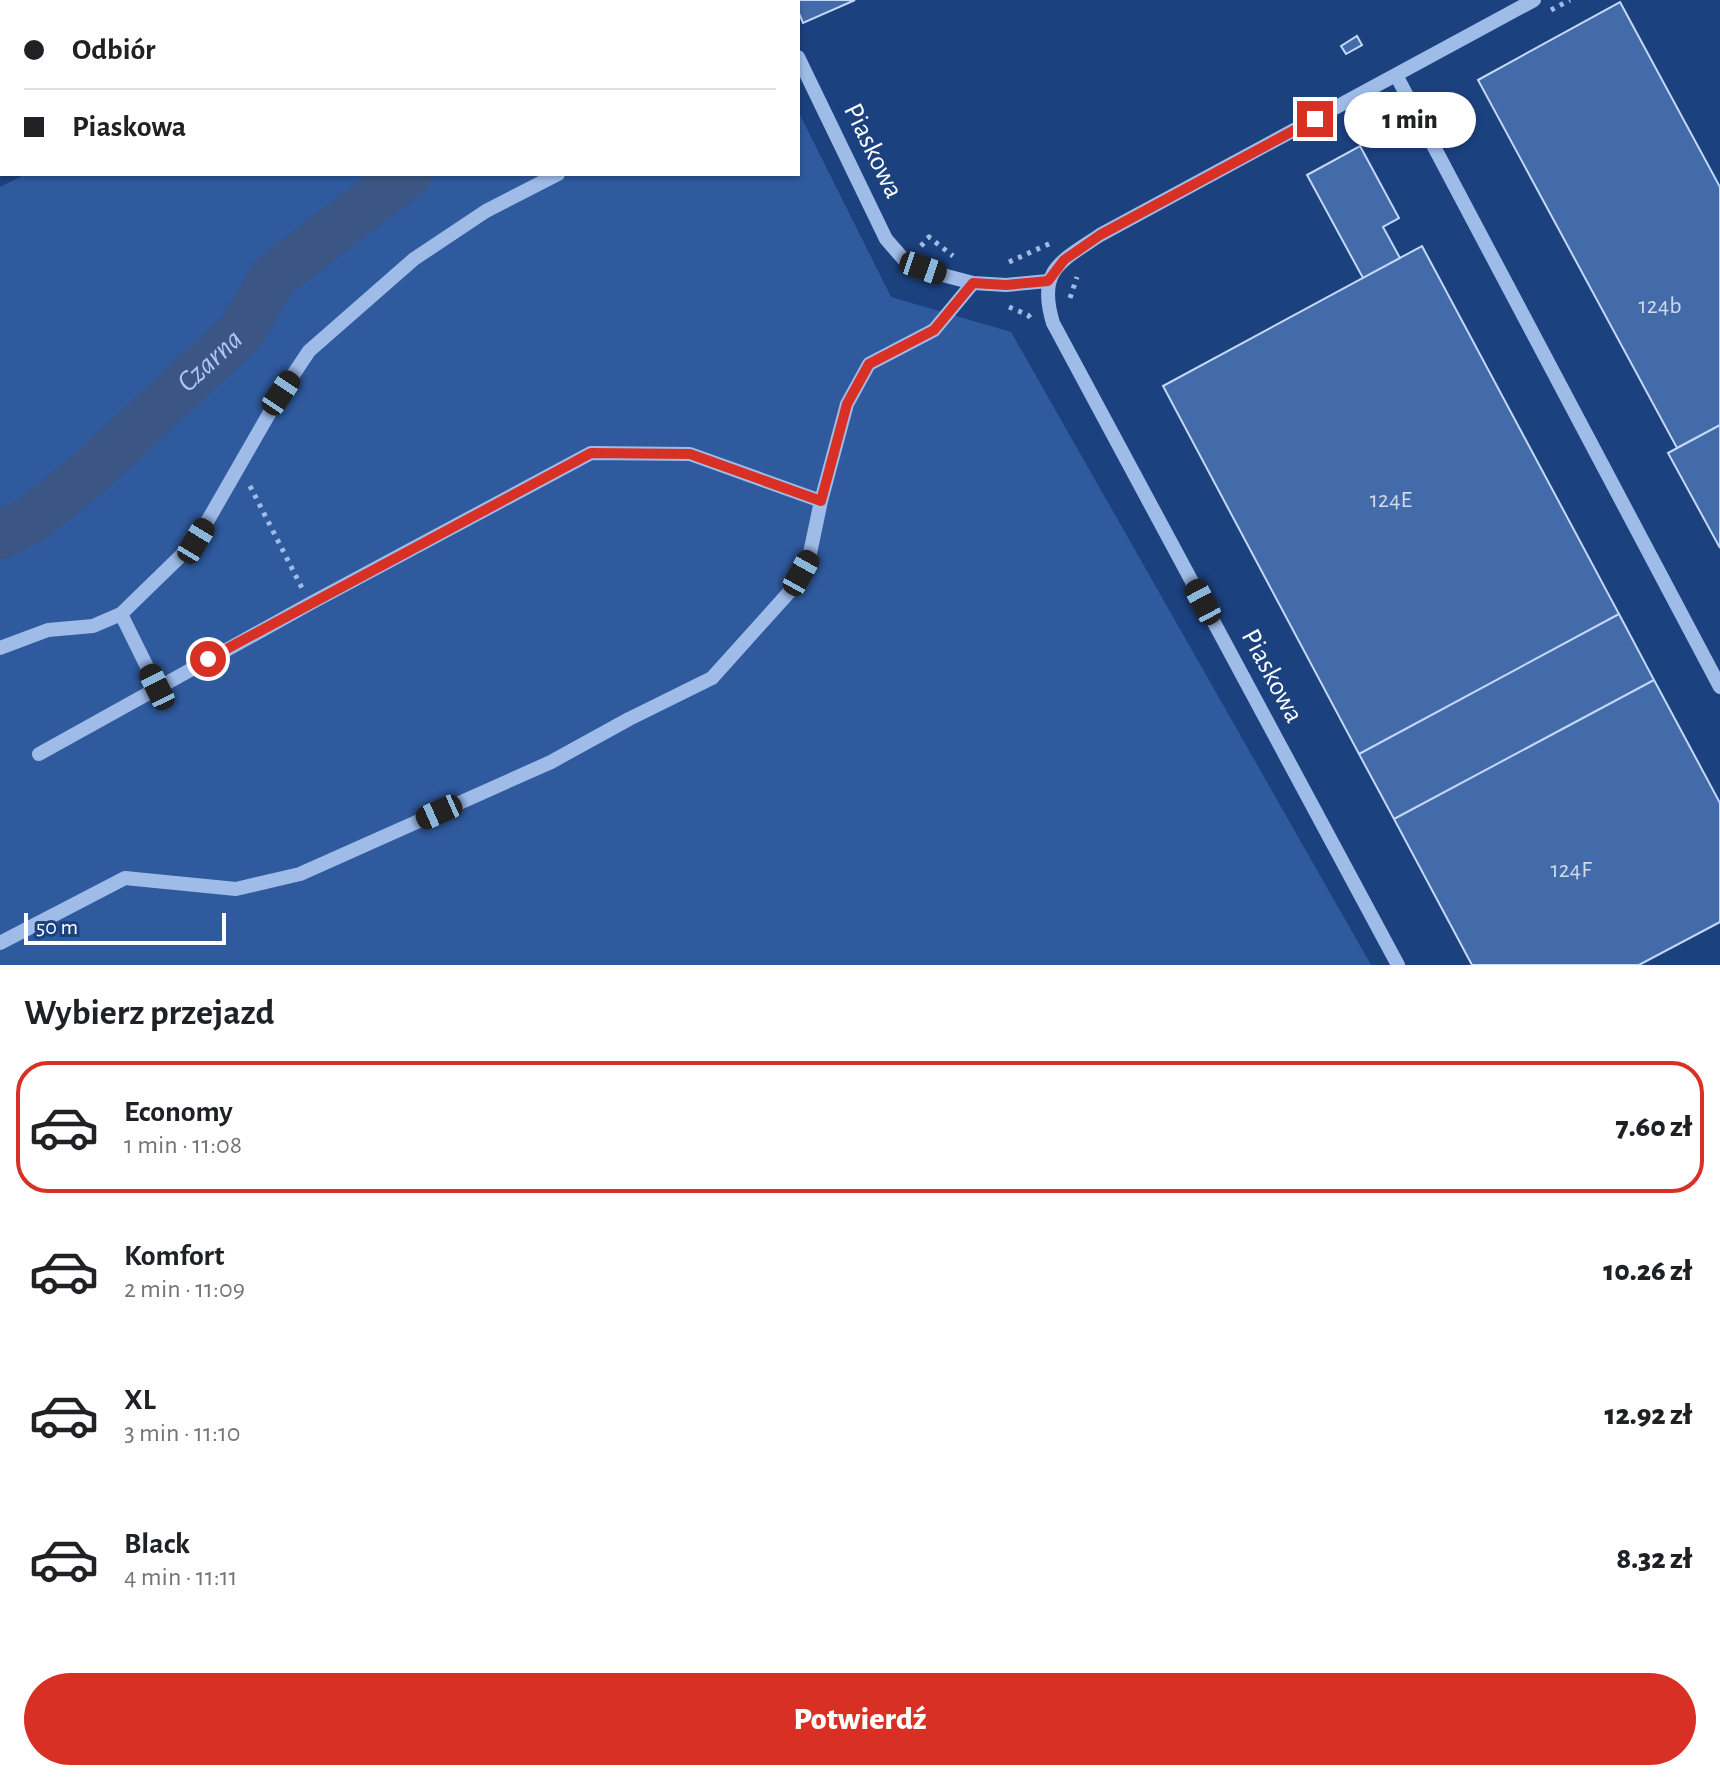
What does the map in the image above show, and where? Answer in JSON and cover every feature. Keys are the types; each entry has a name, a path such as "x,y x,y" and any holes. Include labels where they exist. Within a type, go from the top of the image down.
{"lane":[{"path":"1048,281 1064,260 1100,235 1534,0"},
{"name":"Piaskowa","path":"800,63 886,239 906,262 973,283 1006,285 1048,281 1046,300 1053,323 1398,965"},
{"path":"1396,75 1720,687"},
{"path":"0,648 48,630 93,626 121,614 196,541 281,393 309,351 414,259 486,211 554,176"},
{"path":"0,943 125,878 236,889 300,874 551,762 712,678 792,589 809,558 847,404 869,364 934,330 973,283"},
{"path":"39,754 591,453 690,454 821,501"},
{"path":"121,614 157,687"}],"path":[{"path":"1542,15 1570,0"},
{"path":"1071,306 1075,281 1083,268"},
{"path":"240,468 311,603"}],"shaded area":[{"path":"800,115 891,297 1011,332 1371,965 0,965 0,187 22,176 800,176"}],"building":[{"path":"800,0 855,0 803,23"},
{"path":"1620,2 1720,187 1720,425 1677,448 1478,80"},
{"path":"1357,36 1362,45 1346,54 1341,46"},
{"path":"1360,146 1399,218 1383,227 1400,258 1363,278 1307,175"},
{"path":"1422,246 1619,614 1359,754 1163,386"},
{"path":"1720,425 1720,548 1668,453"},
{"path":"1619,614 1654,680 1394,819 1359,754"},
{"path":"1654,680 1720,803 1720,922 1639,965 1472,965 1394,819"}],"waterway":[{"name":"Czarna","path":"0,535 29,521 88,474 241,332 274,276 405,176"}],"route":[{"path":"208,659 591,453 690,454 821,501 847,404 869,364 934,330 973,283 1006,285 1048,281 1064,260 1100,235 1315,119"}]}
